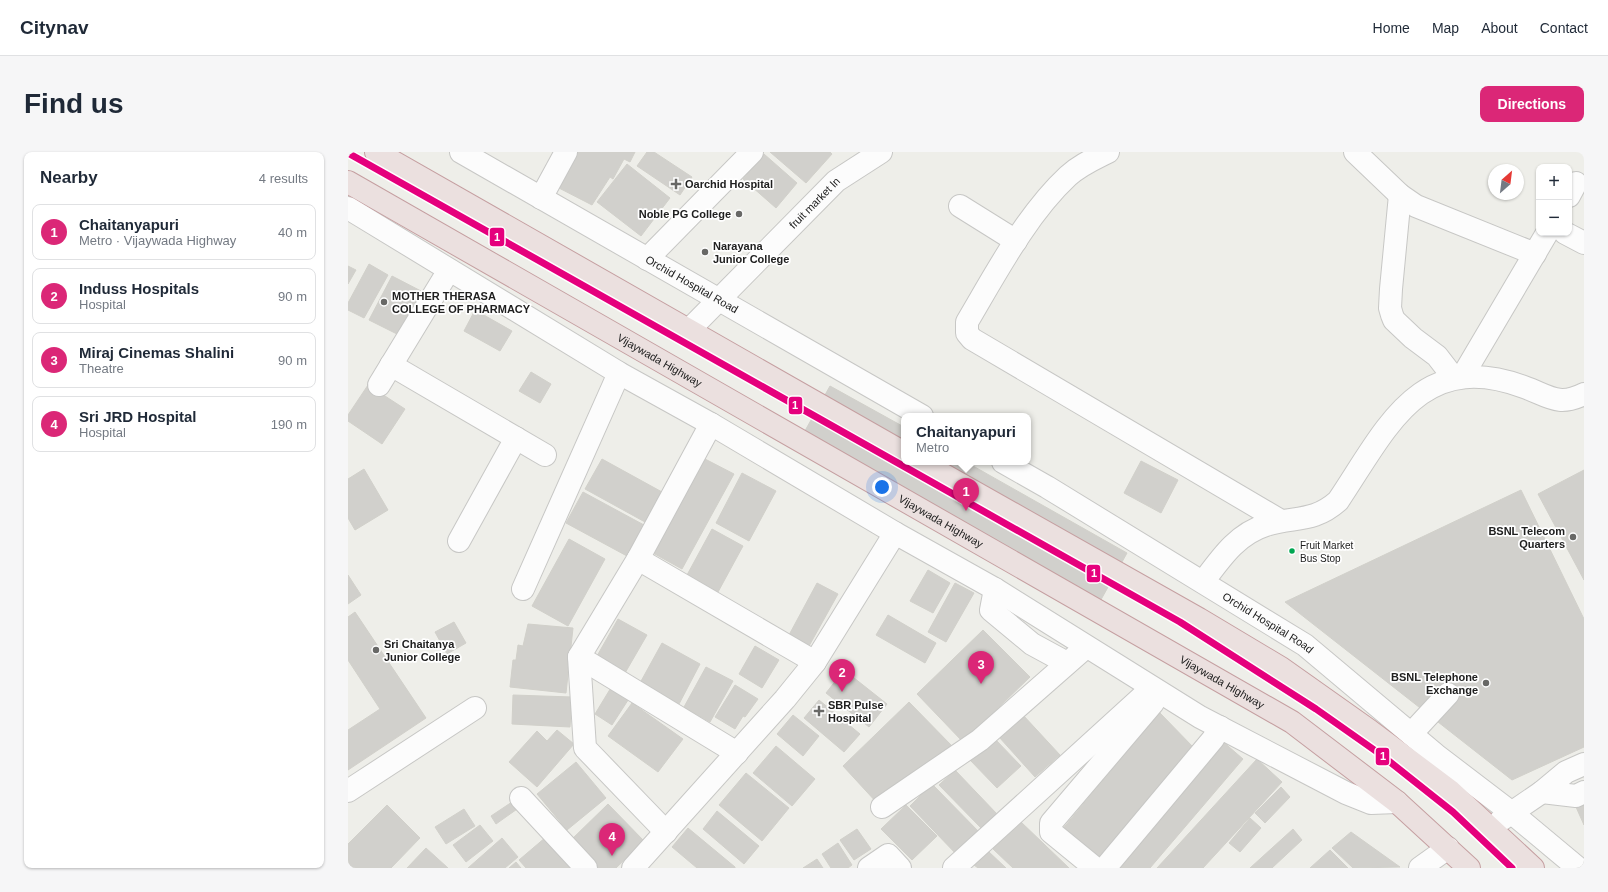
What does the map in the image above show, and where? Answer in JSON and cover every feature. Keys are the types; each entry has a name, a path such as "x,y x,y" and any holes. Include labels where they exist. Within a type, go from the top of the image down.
{"highway":[{"path":"378,153 611,285 688,331 901,450"},
{"name":"Vijaywada Highway","path":"348,182 1292,722 1397,802 1469,868"},
{"path":"926,465 1192,615 1281,668 1370,731 1439,783 1490,827 1533,868"}],"street":[{"name":"Orchid Hospital Road","path":"461,152 718,301 917,413"},
{"path":"541,198 566,152"},
{"path":"647,259 752,152"},
{"name":"fruit market ln","path":"688,331 836,181 881,152"},
{"path":"1108,152 1083,165 1068,176 1034,216 1016,240 967,322 967,333 972,339 1281,521"},
{"path":"1355,152 1400,194 1416,206 1535,254"},
{"path":"1400,194 1391,289 1390,308 1392,315 1394,320 1413,338 1437,356 1458,377"},
{"path":"960,206 1016,240"},
{"path":"348,208 619,372 711,424 895,533 993,599 1086,647 1214,736 1371,803 1397,802"},
{"path":"1458,377 1545,236"},
{"path":"1571,236 1584,243"},
{"path":"379,385 449,270"},
{"path":"391,365 545,455"},
{"path":"523,588 619,372"},
{"path":"1204,582 1229,548 1237,540 1253,530 1281,521 1319,515 1328,510 1338,501 1400,411 1425,390 1438,383 1458,377 1480,376 1503,379 1561,401 1572,400 1584,394"},
{"path":"666,832 585,748 579,657 638,559 711,424"},
{"path":"459,541 516,438"},
{"name":"Orchid Hospital Road","path":"1008,465 1204,582 1305,645 1411,734 1512,813 1578,868"},
{"path":"634,868 785,699 814,662 895,533"},
{"path":"638,559 814,662"},
{"path":"993,599 1032,644 1067,663"},
{"path":"882,807 980,740 1086,647"},
{"path":"579,657 737,753"},
{"path":"1411,734 1448,694"},
{"path":"954,868 1155,695"},
{"path":"1095,868 1052,832 1051,823 1155,695"},
{"path":"348,791 475,708"},
{"path":"1105,868 1214,736"},
{"path":"1490,827 1542,792 1566,772 1584,764"},
{"path":"1542,792 1576,796 1584,792"},
{"path":"521,798 586,868"},
{"path":"1420,868 1448,848"},
{"path":"869,868 888,855 900,868"}],"building":[{"path":"576,152 635,152 630,162 624,159 613,179 610,177 592,205 557,187"},
{"path":"647,152 654,152 692,177 680,195 637,166"},
{"path":"770,152 830,152 832,154 806,183"},
{"path":"764,154 797,183 776,208 743,179"},
{"path":"627,164 670,198 641,236 597,202"},
{"path":"369,264 388,275 364,318 348,310 348,303"},
{"path":"348,266 356,270 348,284"},
{"path":"392,276 421,291 399,335 369,320"},
{"path":"475,310 512,331 500,351 464,331"},
{"path":"531,372 551,384 540,403 519,391"},
{"path":"368,385 405,409 382,444 348,421 348,415"},
{"path":"830,386 901,425 901,465 971,465 1127,553 1098,605 801,438"},
{"path":"602,459 662,492 645,522 585,489"},
{"path":"705,459 734,474 682,569 653,553"},
{"path":"1141,461 1178,480 1161,513 1124,493"},
{"path":"364,469 388,510 355,530 348,518 348,479"},
{"name":"BSNL Telecom Quarters","path":"1584,470 1584,580 1538,494"},
{"path":"742,473 776,491 749,541 716,523"},
{"name":"BSNL Telephone Exchange","path":"1521,490 1584,619 1584,747 1512,780 1285,602"},
{"path":"583,492 644,525 627,556 566,523"},
{"path":"712,529 743,546 718,592 687,575"},
{"path":"569,539 605,559 568,626 532,606"},
{"path":"928,570 950,583 933,613 910,601"},
{"path":"348,575 361,595 348,604"},
{"path":"817,583 838,594 809,646 789,635"},
{"path":"955,583 974,593 946,642 928,632"},
{"path":"355,612 426,718 348,770 348,730 380,709 348,660 348,617"},
{"path":"888,615 936,643 925,663 876,635"},
{"path":"618,619 647,635 625,673 597,656"},
{"path":"454,622 466,643 447,654 435,632"},
{"path":"528,624 573,628 566,693 510,687 513,660 516,660 518,645 523,646"},
{"path":"983,630 1030,677 963,742 917,694"},
{"path":"662,643 700,664 679,704 640,683"},
{"path":"755,646 779,660 762,688 739,674"},
{"path":"706,667 733,681 710,722 684,707"},
{"path":"844,670 887,704 869,727 826,693"},
{"path":"735,685 758,699 745,717 743,716 735,729 715,717"},
{"path":"612,686 630,697 612,725 595,714"},
{"path":"513,695 572,697 570,727 512,724"},
{"path":"819,700 860,734 844,752 804,718"},
{"path":"909,702 952,746 878,804 843,766"},
{"path":"632,703 683,739 658,772 608,736"},
{"path":"1159,712 1194,748 1096,861 1061,831"},
{"path":"793,715 819,736 803,756 777,734"},
{"path":"1023,715 1060,755 1035,777 999,737"},
{"path":"557,730 574,744 537,787 509,762 537,731 547,741"},
{"path":"994,738 1021,766 997,788 970,760"},
{"path":"1221,740 1243,759 1150,868 1111,868"},
{"path":"776,746 815,779 792,806 753,773"},
{"path":"1257,759 1282,782 1203,868 1157,868"},
{"path":"576,762 606,798 567,830 537,794"},
{"path":"955,770 997,814 982,829 939,785"},
{"path":"746,773 789,808 762,841 719,805"},
{"path":"932,784 982,835 959,857 910,806"},
{"path":"1281,787 1290,797 1265,823 1255,813"},
{"path":"515,800 520,807 496,824 491,816"},
{"path":"1584,803 1584,825 1576,807"},
{"path":"608,804 644,841 616,868 596,868 570,841"},
{"path":"387,805 420,838 391,868 348,868 348,844"},
{"path":"906,805 937,836 912,860 881,829"},
{"path":"464,809 475,826 446,844 435,827"},
{"path":"717,811 759,846 744,864 703,829"},
{"path":"1250,818 1261,828 1240,852 1229,843"},
{"path":"1020,821 1069,868 1013,868 993,849"},
{"path":"480,825 493,841 466,862 453,845"},
{"path":"688,828 735,868 697,868 672,847"},
{"path":"857,829 871,849 854,860 840,840"},
{"path":"1293,829 1302,840 1272,868 1250,868"},
{"path":"1351,832 1400,867 1353,868 1332,848"},
{"path":"546,837 572,868 526,868 519,860"},
{"path":"502,838 518,857 505,868 468,868"},
{"path":"838,843 852,865 848,868 831,868 822,854"},
{"path":"426,848 448,868 407,868"},
{"path":"1330,850 1348,868 1310,868"},
{"path":"988,851 1006,868 978,868 974,865"},
{"path":"817,859 823,868 803,868"},
{"path":"516,862 521,868 509,868"}],"transit line":[{"name":"1","path":"348,153 901,465"},
{"name":"1","path":"901,465 1180,622 1316,709 1380,754 1453,812 1512,868"}],"place":[{"name":"Oarchid Hospital","path":"676,184"},
{"name":"Noble PG College","path":"739,214"},
{"name":"Narayana Junior College","path":"705,252"},
{"name":"MOTHER THERASA COLLEGE OF PHARMACY","path":"384,302"},
{"name":"Chaitanyapuri","path":"966,511"},
{"name":"BSNL Telecom Quarters","path":"1573,537"},
{"name":"Fruit Market Bus Stop","path":"1292,551"},
{"name":"Sri Chaitanya Junior College","path":"376,650"},
{"name":"BSNL Telephone Exchange","path":"1486,683"},
{"name":"Miraj Cinemas Shalini","path":"981,684"},
{"name":"Induss Hospitals","path":"842,692"},
{"name":"SBR Pulse Hospital","path":"819,711"},
{"name":"Sri JRD Hospital","path":"612,856"}]}
